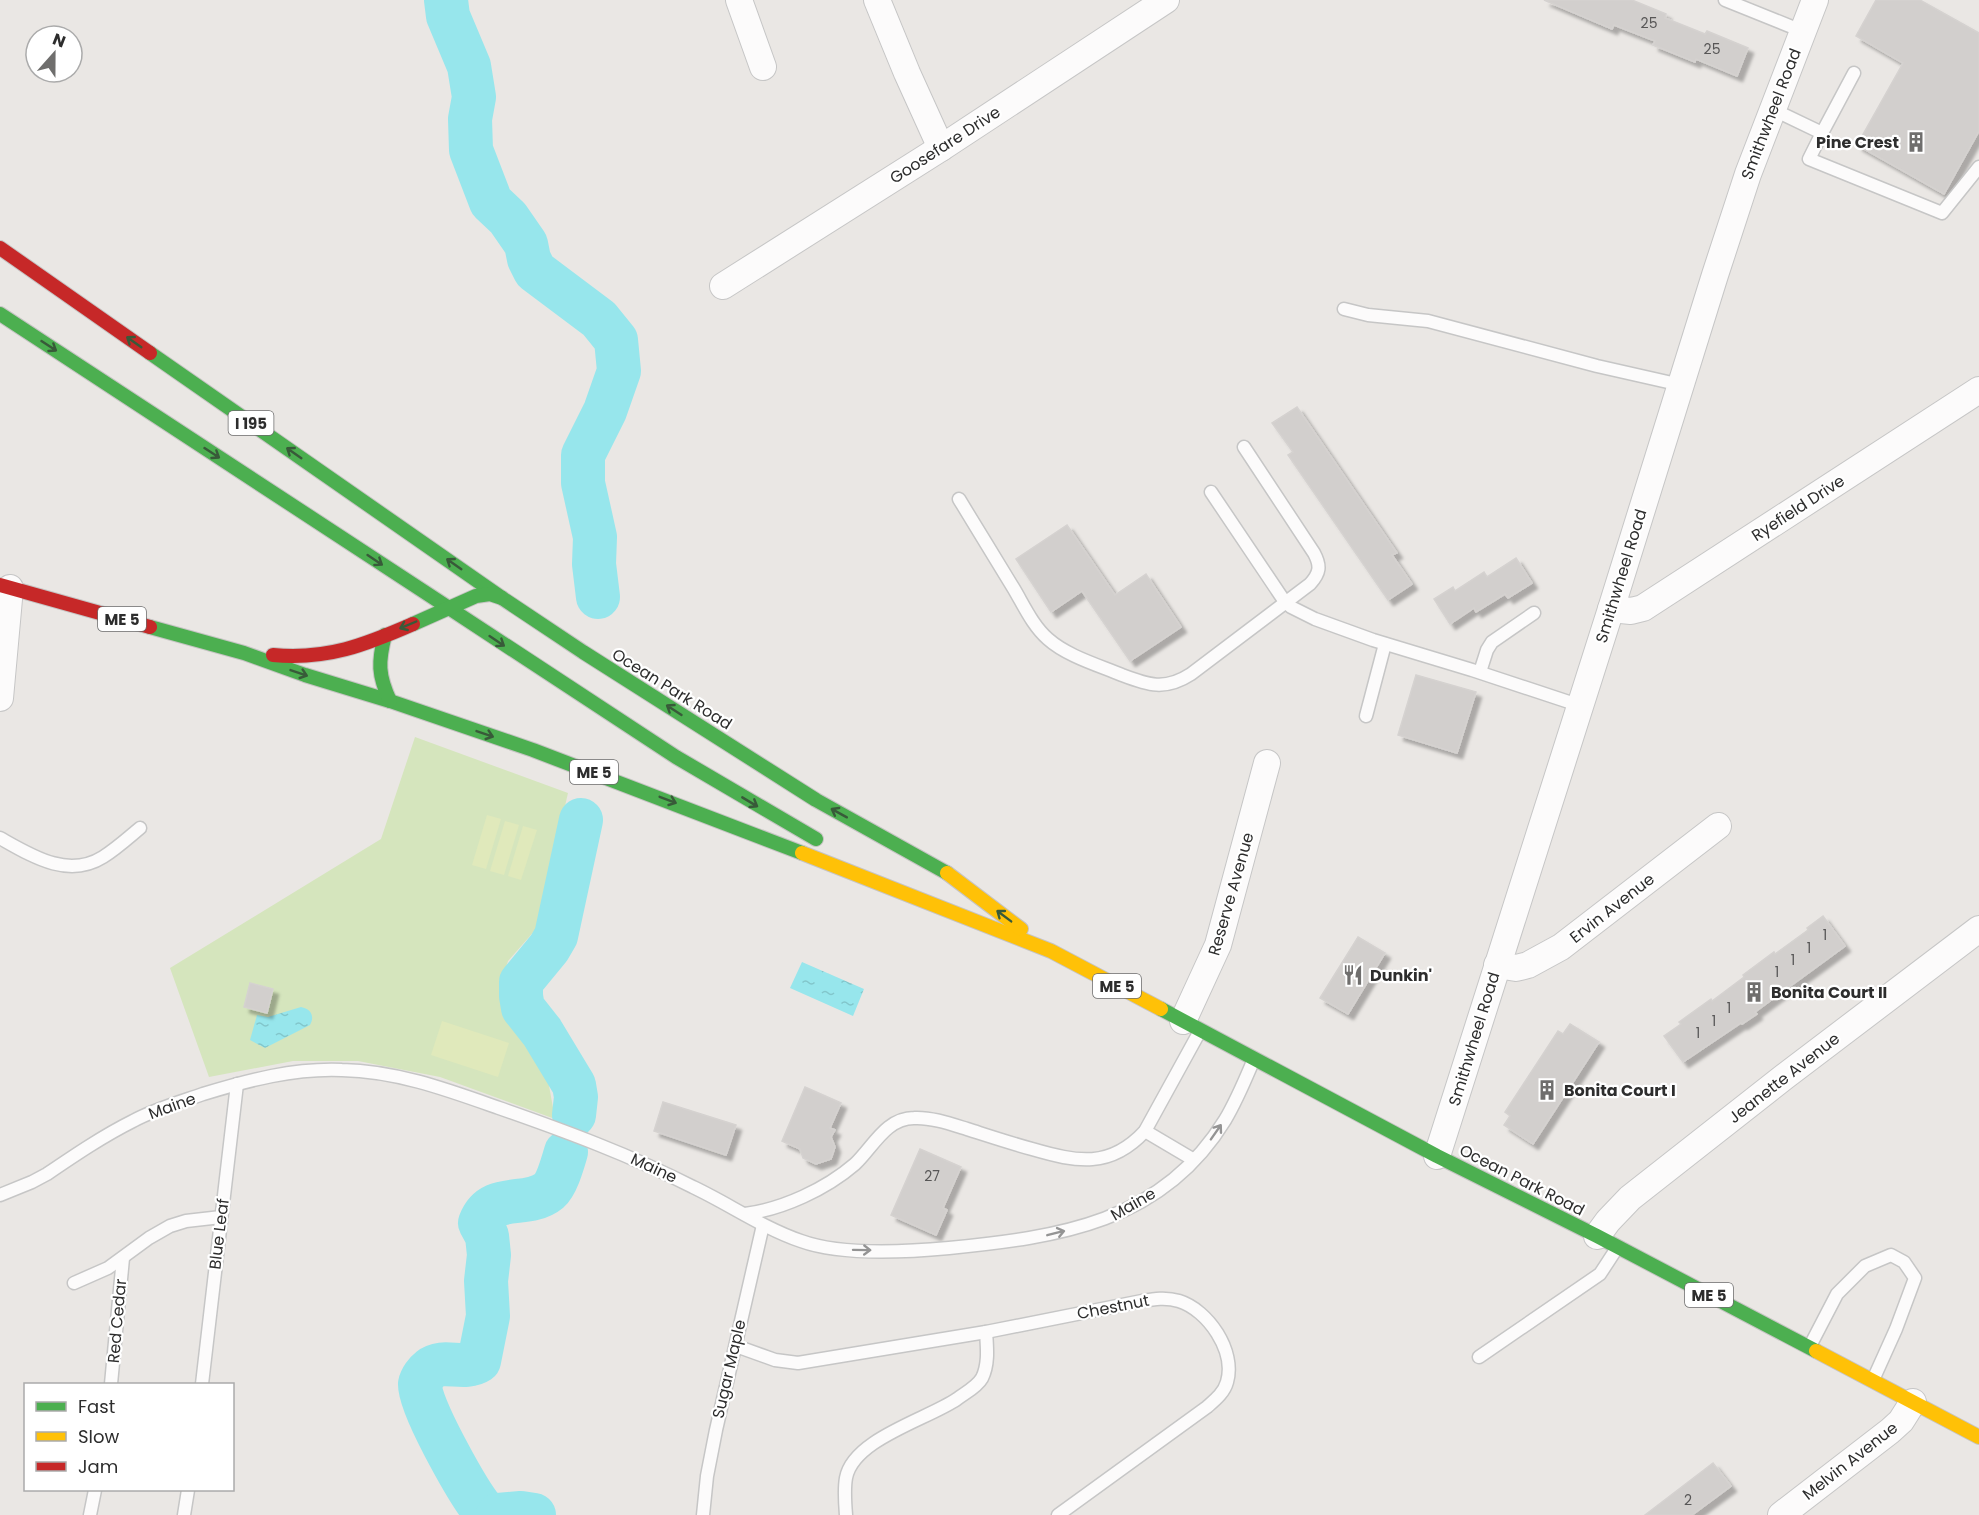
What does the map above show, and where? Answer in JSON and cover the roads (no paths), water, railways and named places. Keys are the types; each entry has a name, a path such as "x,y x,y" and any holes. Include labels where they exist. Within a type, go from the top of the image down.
{"main road":[{"name":"I 195","path":"0,248 502,598"},
{"name":"I 195","path":"0,314 449,608"},
{"name":"Ocean Park Road","path":"5,587 244,653 620,781 1051,951 1437,1156 1607,1241 1979,1437"},
{"name":"Ocean Park Road","path":"244,653 304,657 340,650 385,635 476,596 490,594 502,598 816,800 953,877 1051,951"},
{"path":"449,608 613,718 741,797 823,843"},
{"path":"385,635 379,661 379,676 390,702"},
{"path":"844,855 938,908"}],"street":[{"path":"739,0 763,67"},
{"path":"877,0 941,148"},
{"name":"Goosefare Drive","path":"723,286 941,148 1166,0"},
{"name":"Smithwheel Road","path":"1437,1156 1744,185 1815,0"},
{"name":"Ryefield Drive","path":"1611,609 1631,611 1642,608 1979,390"},
{"path":"0,698 5,587"},
{"name":"Reserve Avenue","path":"1192,1025 1218,945 1267,763"},
{"name":"Ervin Avenue","path":"1497,965 1516,968 1528,965 1561,947 1718,826"},
{"name":"Jeanette Avenue","path":"1607,1241 1613,1214 1630,1198 1784,1077 1979,929"},
{"name":"Melvin Avenue","path":"1781,1515 1890,1431 1901,1421 1913,1402"}],"lane":[{"path":"1725,0 1802,31"},
{"path":"1854,73 1809,159 1942,213 1979,167"},
{"path":"1772,109 1822,133"},
{"path":"1344,309 1368,315 1428,321 1597,366 1681,385"},
{"path":"959,499 1027,611 1048,639 1079,657 1144,684 1158,686 1181,681 1317,577 1319,562 1314,553 1244,447"},
{"path":"1211,492 1285,602 1291,607 1315,619 1385,644 1480,672 1581,706"},
{"path":"1480,672 1492,642 1534,613"},
{"path":"1366,716 1385,644"},
{"path":"0,838 46,862 68,867 88,865 104,857 140,828"},
{"path":"745,1214 764,1212 808,1195 855,1164 896,1121 913,1118 955,1125 1070,1159 1111,1156 1133,1144 1145,1131 1192,1025"},
{"name":"Maine","path":"0,1195 32,1182 135,1119 177,1102 237,1084 286,1073 341,1070 384,1074 442,1088 602,1145 696,1188 763,1225 804,1242 830,1248 896,1251 1011,1242 1105,1220 1161,1188 1194,1160 1225,1120 1254,1059"},
{"name":"Blue Leaf","path":"202,1383 237,1084"},
{"path":"1145,1131 1194,1160"},
{"path":"74,1283 108,1268 149,1238 170,1226 186,1221 221,1217"},
{"name":"Sugar Maple","path":"703,1515 707,1476 714,1442 763,1225"},
{"path":"1479,1357 1600,1274 1607,1241"},
{"path":"1809,1347 1837,1294 1865,1266 1891,1255 1904,1262 1915,1278 1896,1329 1873,1380"},
{"name":"Red Cedar","path":"111,1383 123,1258"},
{"name":"Chestnut","path":"736,1346 774,1360 798,1363 986,1332 1162,1298 1177,1300 1197,1311 1224,1343 1228,1364 1227,1381 1221,1393 1207,1407 1058,1515"},
{"path":"846,1515 846,1476 857,1458 880,1439 946,1406 976,1385 982,1378 987,1358 986,1332"},
{"path":"90,1515 95,1491"},
{"path":"184,1515 188,1491"}],"water":[{"path":"802,962 864,989 853,1016 790,988"},
{"path":"301,1007 311,1013 310,1025 265,1048 250,1040 257,1015 268,1017"}],"waterway":[{"path":"446,0 448,16 469,66 474,97 470,119 471,150 491,202 508,218 526,244 529,259 535,271 599,319 616,340 619,371 605,411 583,455 583,483 595,537 594,564 598,597"},
{"path":"574,1115 576,1097 574,1085 542,1032 523,1008 521,982 556,936 581,820"},
{"path":"489,1515 480,1506 454,1464 434,1426 421,1394 420,1384 425,1374 435,1366 467,1365 479,1361 488,1316 486,1281 489,1255 487,1236 480,1223 493,1207 531,1199 549,1191 557,1178 566,1152"},
{"path":"498,1515 521,1513 534,1515"}],"place":[{"name":"Pine Crest","path":"1916,142"},
{"name":"Dunkin'","path":"1353,975"},
{"name":"Bonita Court II","path":"1754,992"},
{"name":"Bonita Court I","path":"1547,1090"}]}
